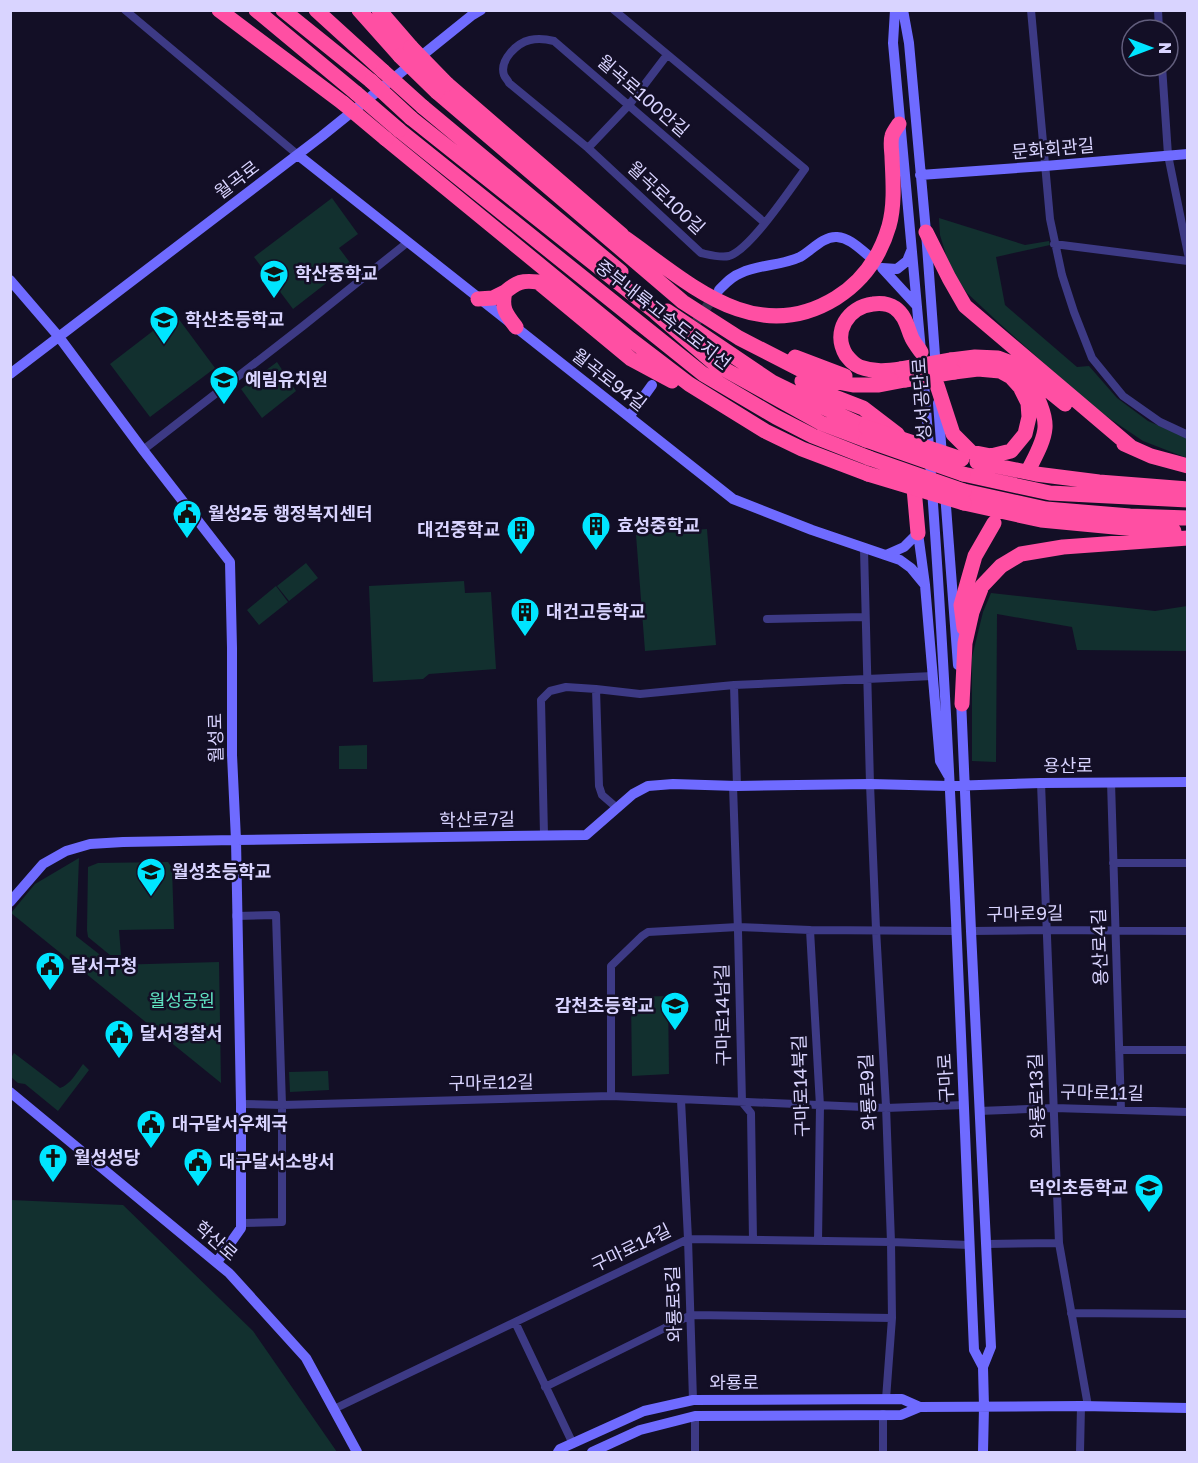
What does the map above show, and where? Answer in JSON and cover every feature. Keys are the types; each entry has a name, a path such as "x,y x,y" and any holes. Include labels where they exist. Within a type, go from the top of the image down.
{"highway":[{"path":"219,10 343,103 630,339 689,384 765,431"},
{"name":"중부내륙고속도로지선","path":"256,10 399,130 704,374 776,417 813,436 964,497 1046,509 1188,518"},
{"name":"중부내륙고속도로지선","path":"283,10 377,76 715,364 820,423 866,434 1050,493 1188,500"},
{"path":"316,10 377,76"},
{"path":"359,10 442,88 683,302 739,338 817,378 853,385 879,385 902,374"},
{"path":"379,10 405,51"},
{"path":"442,88 625,238 688,296 790,356 849,377 879,378 975,361 997,363 1016,369 1031,386 1041,407 1045,427 1040,447 1030,467"},
{"path":"625,238 703,294 724,305 754,315 773,316 793,315 816,308 850,289 880,252 890,224 893,188 892,136 899,124"},
{"path":"927,232 965,306 1131,447"},
{"path":"604,234 677,307 734,346 827,394 863,408 897,434 914,479 918,533"},
{"path":"478,299 493,298 524,280 538,282 631,359 802,449 868,474 964,497 1041,520 1146,530 1188,531"},
{"path":"505,292 503,308 516,327"},
{"path":"902,374 857,367 849,359 840,341 842,330 850,314 857,308 877,303 894,308 901,314 912,339 921,352"},
{"path":"952,366 975,357 998,358 1017,364 1102,434 1151,456 1188,466"},
{"path":"937,386 953,434 970,452 991,456 1011,451 1025,434 1029,417 1028,403 1020,387 1011,377 1000,371 952,366"},
{"path":"962,466 1099,482 1188,489"},
{"path":"962,704 965,643 961,605 975,555 994,524"},
{"path":"965,643 972,612 982,586 1000,566 1021,554 1063,547 1188,538"}],"main road":[{"name":"월곡로","path":"10,374 298,155 481,10"},
{"name":"성서공단로","path":"895,10 893,43 934,510 949,782"},
{"name":"성서공단로","path":"903,10 909,44 927,232 962,704 965,785"},
{"name":"문화회관길","path":"920,174 1188,154"},
{"name":"월곡로94길","path":"298,155 733,499 864,549 900,560 911,568 925,585"},
{"path":"719,290 740,273 756,267 787,263 802,256 821,242 834,237 848,240 868,256"},
{"path":"912,247 903,266 897,269 882,268 917,306"},
{"name":"월성로","path":"10,280 59,337 142,450 230,562 232,755 236,840 241,1104 241,1228 217,1262"},
{"path":"629,417 652,385"},
{"path":"886,555 904,547 918,533"},
{"path":"918,533 925,585 940,761 949,782"},
{"name":"학산로7길","path":"10,902 43,864 66,851 90,844 586,835 633,794 648,786 949,782"},
{"name":"용산로","path":"949,782 965,785 1188,782"},
{"name":"구마로","path":"949,782 974,1350 983,1367"},
{"name":"구마로","path":"965,785 991,1347 983,1367 983,1452"},
{"name":"학산로","path":"10,1092 229,1273 306,1358 357,1452"},
{"name":"와룡로","path":"558,1452 560,1449 644,1411 693,1400 902,1399 920,1407"},
{"name":"와룡로","path":"592,1452 640,1430 695,1416 901,1415 920,1407 1188,1408"}],"street":[{"path":"125,10 298,155"},
{"name":"월곡로100길","path":"504,74 509,83 588,148 701,253 727,257 737,253 765,223 805,169 614,10"},
{"path":"1031,10 1054,244 1062,275 1092,358 1123,396 1160,422 1188,435"},
{"name":"월곡로100안길","path":"504,74 503,64 517,46 528,40 542,38 554,41 765,223"},
{"path":"588,148 630,105 667,55"},
{"path":"1163,78 1168,155 1188,254"},
{"path":"142,450 408,242"},
{"path":"1054,244 1188,261"},
{"name":"와룡로9길","path":"864,549 870,784 891,1242 892,1318 886,1399"},
{"path":"767,619 865,617"},
{"path":"544,835 541,700 550,691 566,687 596,688 640,694 734,685 933,676"},
{"name":"구마로14남길","path":"734,685 742,1102 751,1113 753,1240"},
{"path":"596,688 599,786 602,795 617,808"},
{"name":"용산로4길","path":"1111,782 1121,1110"},
{"name":"와룡로13길","path":"1041,783 1059,1243 1084,1406 1080,1452"},
{"path":"1113,863 1188,863"},
{"path":"236,916 276,915 282,1105 282,1222 241,1223"},
{"path":"611,1096 611,966 648,932 738,927 956,931"},
{"name":"구마로14북길","path":"810,930 820,1106 818,1241"},
{"name":"구마로9길","path":"971,931 1188,931"},
{"path":"1119,1050 1188,1050"},
{"name":"구마로12길","path":"241,1104 282,1105 611,1096 886,1108 964,1105"},
{"name":"와룡로5길","path":"681,1100 693,1400"},
{"name":"구마로11길","path":"979,1111 1054,1108 1188,1112"},
{"name":"구마로14길","path":"334,1409 688,1239 969,1245"},
{"path":"986,1244 1059,1243"},
{"path":"1071,1313 1188,1314"},
{"path":"545,1387 691,1315 892,1318"},
{"path":"515,1322 573,1444"},
{"path":"883,1414 883,1452"},
{"path":"695,1416 695,1452"}],"green space":[{"path":"332,198 358,234 339,248 351,264 293,309 254,257"},
{"path":"939,218 1025,245 1049,241 1050,245 996,257 1005,305 1077,367 1089,366 1117,398 1148,421 1187,438 1187,458 1143,441 1094,408 967,293 950,268 940,235"},
{"path":"175,314 215,368 150,417 110,364"},
{"path":"277,362 296,391 262,418 241,389"},
{"path":"707,529 716,645 645,651 636,535"},
{"path":"306,563 318,578 289,601 277,586"},
{"path":"464,581 465,593 491,592 496,669 429,674 423,679 373,682 369,586"},
{"path":"276,586 288,602 259,625 247,610"},
{"path":"991,593 1155,611 1187,606 1187,651 1077,650 1072,627 997,614 996,762 972,761 972,657 983,612"},
{"path":"367,745 367,769 339,769 339,746"},
{"name":"월성공원","path":"79,858 76,936 113,965 219,962 221,1083 11,913 35,884"},
{"path":"168,862 172,868 174,929 119,930 121,955 110,955 88,937 88,867 98,863"},
{"path":"668,996 669,1074 632,1076 631,997"},
{"path":"14,1053 60,1088 70,1081 83,1064 89,1070 58,1111 25,1084 18,1083 11,1077 11,1058"},
{"path":"328,1071 329,1090 290,1092 289,1072"},
{"path":"11,1200 123,1205 253,1331 337,1452 11,1452"}],"tunnel":[{"path":"688,334 717,292"}],"place":[{"name":"학산중학교","path":"274,300"},
{"name":"학산초등학교","path":"164,346"},
{"name":"예림유치원","path":"224,406"},
{"name":"월성2동 행정복지센터","path":"187,540"},
{"name":"효성중학교","path":"596,552"},
{"name":"대건중학교","path":"521,556"},
{"name":"대건고등학교","path":"525,638"},
{"name":"월성초등학교","path":"151,898"},
{"name":"달서구청","path":"50,992"},
{"name":"감천초등학교","path":"675,1032"},
{"name":"달서경찰서","path":"119,1060"},
{"name":"대구달서우체국","path":"151,1150"},
{"name":"월성성당","path":"53,1184"},
{"name":"대구달서소방서","path":"198,1188"},
{"name":"덕인초등학교","path":"1149,1214"}]}
